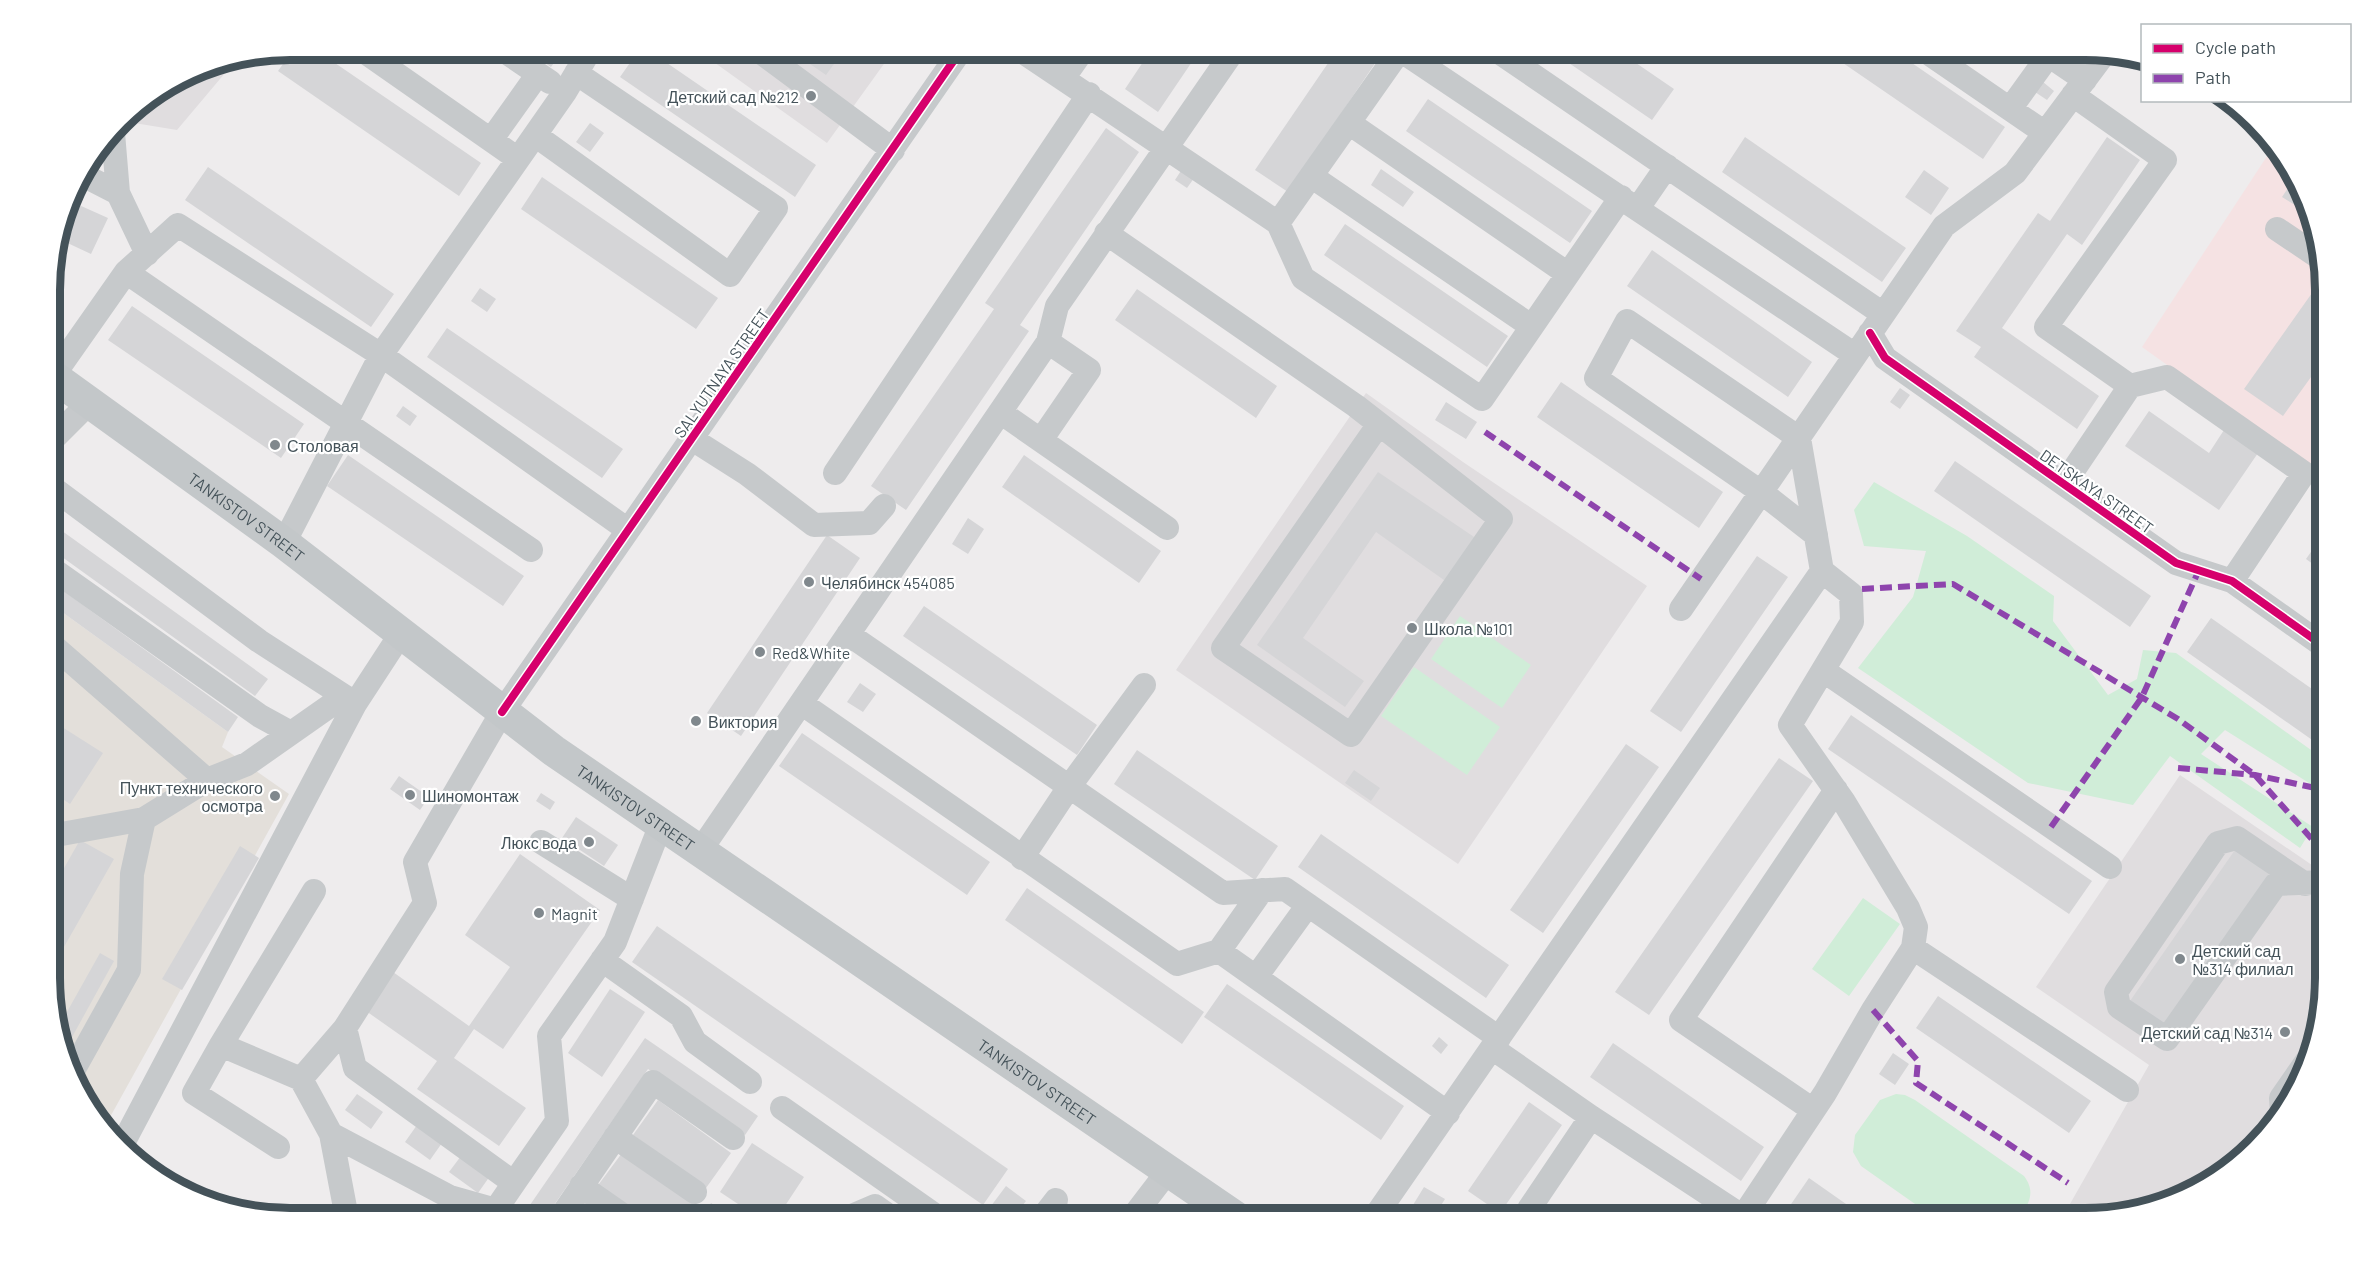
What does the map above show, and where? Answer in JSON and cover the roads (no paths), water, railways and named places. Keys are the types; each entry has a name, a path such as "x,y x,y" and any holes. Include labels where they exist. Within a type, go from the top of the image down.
{"main road":[{"name":"TANKISTOV STREET","path":"60,381 284,543 554,751 1222,1208"}],"street":[{"path":"376,60 518,159"},
{"path":"517,60 538,74 570,83 776,208 730,274 535,135"},
{"path":"284,543 381,355 535,135 584,60"},
{"path":"772,60 893,150"},
{"name":"SALYUTNAYA STREET","path":"301,1079 345,1028 425,903 415,862 502,712 954,60"},
{"path":"1036,60 1278,223 1303,278 1482,399 1568,274 1629,202 1666,166"},
{"path":"1064,77 1076,60"},
{"path":"700,851 1048,342 1057,306 1227,60"},
{"path":"1278,223 1393,60"},
{"path":"1415,60 1855,355"},
{"path":"1511,60 1666,166 1877,324"},
{"path":"1939,60 2045,133"},
{"path":"2010,109 2040,60"},
{"path":"2053,60 2079,87 2165,160 2046,327 2130,386"},
{"path":"1681,609 1944,226 2015,173 2099,60"},
{"path":"491,140 538,74"},
{"path":"835,473 1089,94"},
{"path":"1349,123 1568,274"},
{"path":"114,142 118,193 147,254"},
{"path":"1311,176 1532,326"},
{"path":"89,178 118,193"},
{"path":"60,364 126,272 178,225 381,355 628,531"},
{"path":"2277,230 2312,252"},
{"path":"1106,233 1379,424 1501,519 1351,735 1224,648 1379,424"},
{"path":"126,272 531,550"},
{"path":"1749,1208 1813,1110 1912,948 1916,927 1908,908 1836,790 1790,725 1852,622 1851,594 1822,571 1816,535 1798,438 1627,321 1596,378 1761,492 1816,535"},
{"name":"DETSKAYA STREET","path":"1877,324 1886,358 2176,563 2232,581 2315,641"},
{"path":"1041,440 1089,370 1048,342"},
{"path":"2064,484 2130,386 2168,376 2304,473 2232,581"},
{"path":"60,432 90,402"},
{"path":"1000,412 1167,528"},
{"path":"692,439 747,474 814,525 869,523 884,506"},
{"path":"60,493 259,640 350,700"},
{"path":"1381,1208 1822,571"},
{"path":"60,574 260,716 291,734"},
{"path":"125,1139 350,700 400,634"},
{"path":"848,634 1223,893 1285,888 1496,1043 1591,1117 1728,1208"},
{"path":"60,652 207,780"},
{"path":"1824,670 2110,867"},
{"path":"1022,858 1069,787 1144,685"},
{"path":"60,836 144,819 207,780 247,764 291,734 350,700"},
{"path":"801,703 1177,964 1219,951 1262,890"},
{"path":"1813,1110 1681,1020 1836,790"},
{"path":"76,1065 129,970 132,874 144,819"},
{"path":"497,1208 556,1121 549,1036 615,942 661,824"},
{"path":"2237,838 2315,883 2276,884 2167,1039 2119,1007 2116,992 2218,843 2237,838"},
{"path":"541,842 632,899"},
{"path":"278,1147 194,1094 314,891"},
{"path":"1256,977 1308,905"},
{"path":"1912,948 2127,1090"},
{"path":"1219,951 1448,1113"},
{"path":"603,960 681,1016 695,1042 750,1082"},
{"path":"345,1028 355,1068 514,1183"},
{"path":"221,1045 301,1079 330,1134 345,1208"},
{"path":"567,1208 653,1082 733,1138"},
{"path":"782,1108 925,1208"},
{"path":"1530,1208 1591,1117"},
{"path":"330,1134 450,1197 478,1208"},
{"path":"615,1137 695,1192"},
{"path":"1140,1208 1168,1171"},
{"path":"581,1186 613,1208"}],"place":[{"name":"Детский сад №212","path":"811,96"},
{"name":"Столовая","path":"275,445"},
{"name":"Челябинск 454085","path":"809,582"},
{"name":"Школа №101","path":"1412,628"},
{"name":"Red&White","path":"760,652"},
{"name":"Виктория","path":"696,721"},
{"name":"Шиномонтаж","path":"410,795"},
{"name":"Пункт технического осмотра","path":"275,796"},
{"name":"Люкс вода","path":"589,842"},
{"name":"Magnit","path":"539,913"},
{"name":"Детский сад №314 филиал","path":"2180,959"},
{"name":"Детский сад №314","path":"2285,1032"}]}
